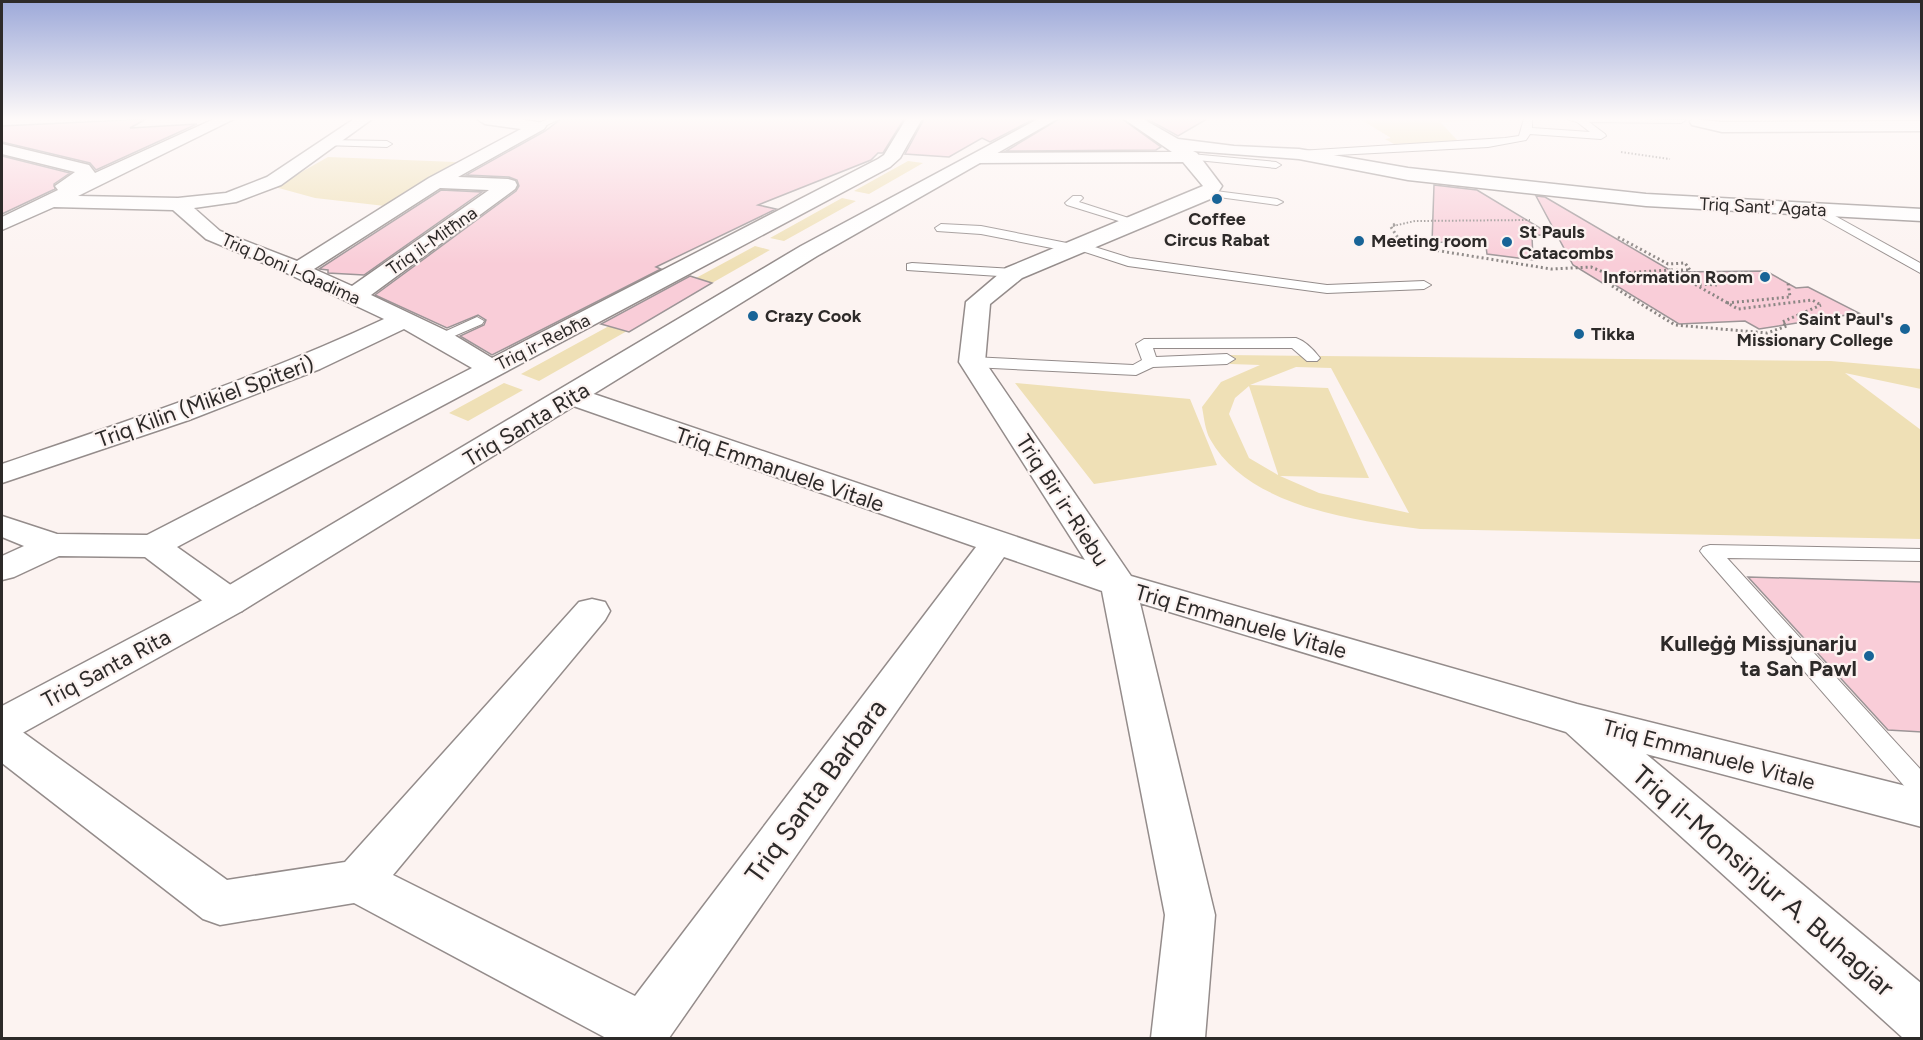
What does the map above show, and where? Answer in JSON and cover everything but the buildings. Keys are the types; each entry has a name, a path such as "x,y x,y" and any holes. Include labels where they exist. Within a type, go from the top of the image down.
{"street":[{"path":"2,204 38,197 86,174 83,169 77,168"},
{"path":"2,224 121,168"},
{"path":"50,201 178,204 229,198 274,181 293,168"},
{"path":"297,270 463,168"},
{"name":"Triq ir-Rebħa","path":"153,546 875,168"},
{"name":"Triq Santa Rita","path":"2,724 229,602 809,251 959,168"},
{"path":"972,362 978,302 1014,273 1208,193 1213,186 1198,168"},
{"name":"Triq Sant' Agata","path":"1377,168 1432,177 1646,200 1922,215"},
{"name":"Triq il-Mitħna","path":"354,296 508,185 436,182"},
{"name":"Triq Doni l-Qadima","path":"178,204 213,235 297,270 440,337 491,369"},
{"name":"Triq Kilin (Mikiel Spiteri)","path":"2,474 201,405 311,363 404,320"},
{"name":"Triq Bir ir-Riebu","path":"972,362 1118,584 1190,915 1178,1038"},
{"name":"Triq Emmanuele Vitale","path":"572,396 996,544 1118,584 1577,720 1922,809"},
{"path":"2,526 54,545 153,546 229,602"},
{"name":"Triq Santa Barbara","path":"640,1034 996,544"},
{"path":"2,569 54,545"},
{"path":"358,881 592,611"},
{"name":"Triq il-Monsinjur A. Buhagiar","path":"1577,720 1922,1019"},
{"path":"2,740 220,903 358,881 640,1034"}],"lane":[{"path":"1208,193 1276,202"},
{"path":"1077,198 1071,203 1138,223"},
{"path":"1819,211 1922,270"},
{"path":"941,228 981,230 1079,248 1128,262 1327,289 1424,285"},
{"path":"912,267 1014,273"},
{"path":"440,337 477,321"},
{"path":"1150,362 1144,344 1296,343 1312,358"},
{"path":"972,362 1136,370 1150,362 1227,358"},
{"path":"1922,555 1710,551 1922,789"}],"path":[{"path":"1538,220 1415,221 1397,223 1391,227 1400,241 1434,250 1551,269 1591,267 1608,274 1690,270 1685,263 1668,264 1618,237"},
{"path":"1612,286 1675,325 1767,333 1787,326 1782,322 1821,305 1812,300 1738,309 1670,270"},
{"path":"1726,303 1790,297 1788,283"},
{"path":"1694,284 1720,285"}],"shaded area":[{"path":"309,168 447,168 385,206 315,198 275,187"},
{"path":"896,168 915,168 869,194 854,191"},
{"path":"842,198 856,201 784,241 770,238"},
{"path":"755,246 770,250 712,283 696,278"},
{"path":"609,326 627,331 539,381 521,374"},
{"path":"1225,355 1831,361 1921,369 1921,389 1845,373 1921,430 1921,539 1420,529 1363,521 1333,514 1275,495 1249,480 1227,462 1210,439 1202,407 1221,382 1260,365 1230,364","holes":["1296,367 1331,368 1409,513 1319,493 1280,476 1369,478 1328,388 1250,385","1249,386 1278,474 1278,475 1249,458 1229,414 1235,398"]},
{"path":"504,383 523,390 468,421 449,413"},
{"path":"1015,383 1190,399 1217,465 1094,484"}],"place":[{"name":"Coffee Circus Rabat","path":"1217,199"},
{"name":"Meeting room","path":"1359,241"},
{"name":"St Pauls Catacombs","path":"1507,242"},
{"name":"Information Room","path":"1765,277"},
{"name":"Crazy Cook","path":"753,316"},
{"name":"Saint Paul's Missionary College","path":"1905,329"},
{"name":"Tikka","path":"1579,334"},
{"name":"Kulleġġ Missjunarju ta San Pawl","path":"1869,656"}]}
